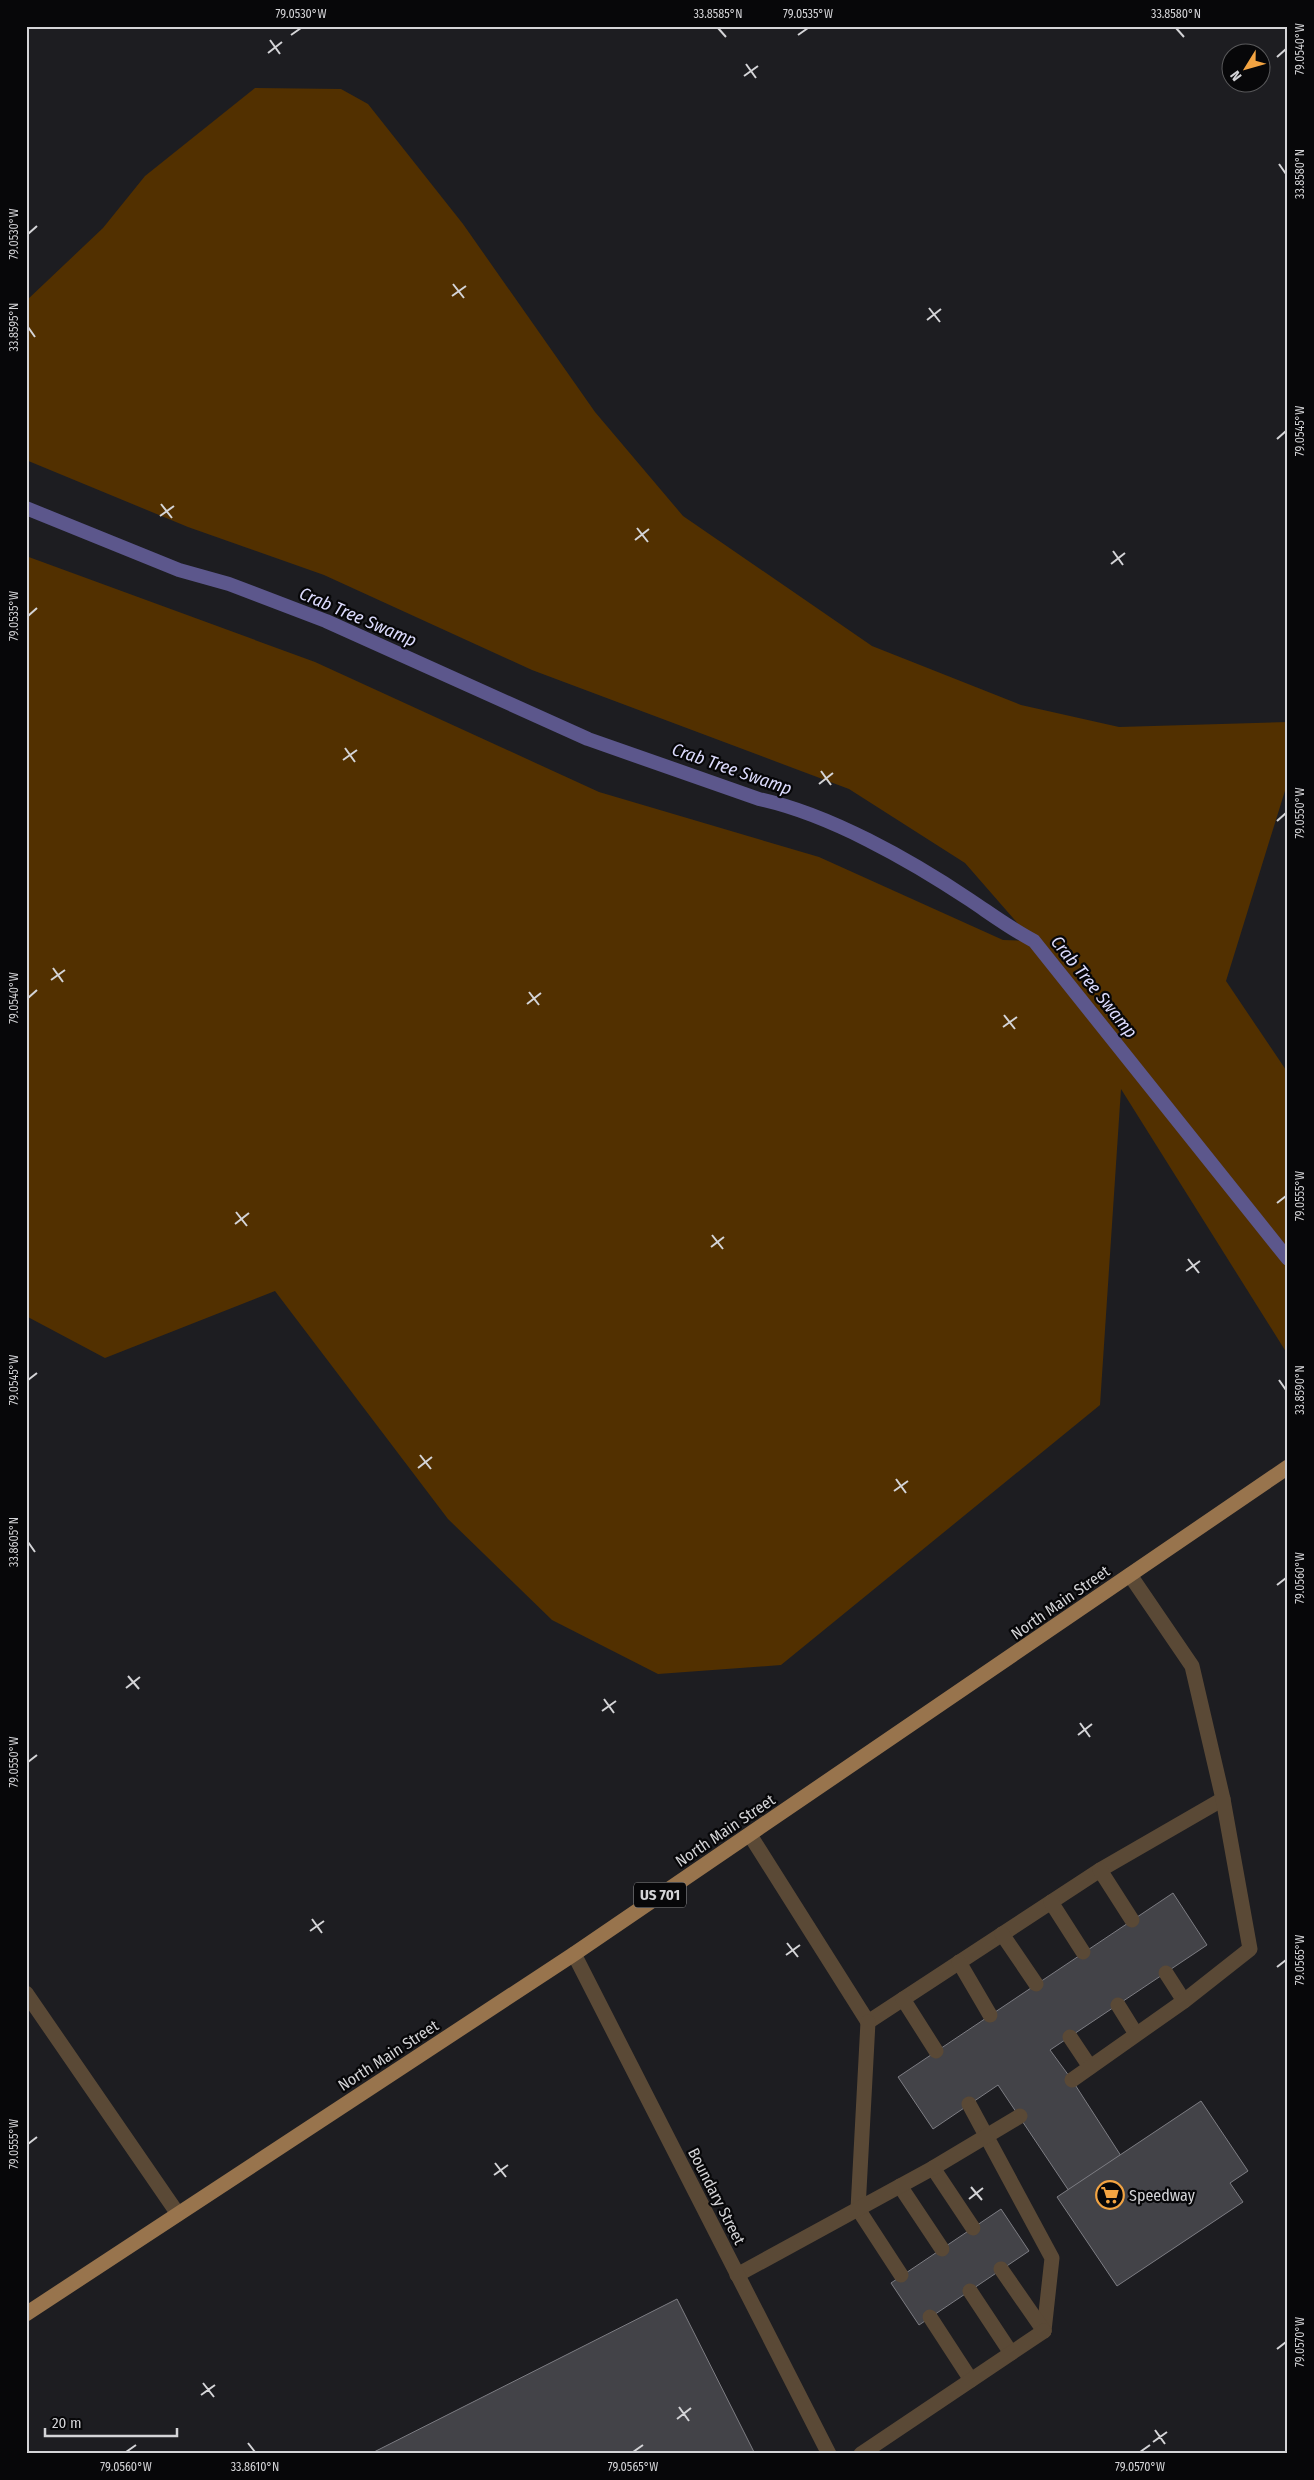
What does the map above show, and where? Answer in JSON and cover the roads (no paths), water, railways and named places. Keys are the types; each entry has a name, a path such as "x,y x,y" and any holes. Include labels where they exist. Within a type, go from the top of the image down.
{"main road":[{"name":"North Main Street","path":"26,2314 574,1954 1288,1467"}],"street":[{"path":"1072,2080 1184,2001 1250,1949 1224,1799 1192,1666 1130,1575"},
{"path":"868,2022 1100,1870 1224,1799"},
{"path":"750,1835 868,2022 858,2209 901,2275"},
{"path":"1100,1870 1132,1920"},
{"path":"1051,1902 1083,1952"},
{"path":"1002,1934 1036,1984"},
{"name":"Boundary Street","path":"574,1954 829,2454"},
{"path":"959,1962 990,2015"},
{"path":"1166,1973 1184,2001"},
{"path":"26,1993 31,2008 178,2214"},
{"path":"903,1999 936,2051"},
{"path":"1118,2005 1136,2034"},
{"path":"1070,2037 1090,2067"},
{"path":"969,2104 1052,2258 1044,2332"},
{"path":"737,2275 933,2168 988,2137 1020,2116"},
{"path":"933,2168 973,2228"},
{"path":"900,2186 942,2248"},
{"path":"1001,2269 1044,2332"},
{"path":"970,2291 1011,2353"},
{"path":"930,2317 971,2380"},
{"path":"861,2454 1044,2332"}],"waterway":[{"name":"Crab Tree Swamp","path":"26,508 179,570 229,584 326,621 588,739 759,799 813,815 868,840 922,869 1034,941 1288,1259"}],"place":[{"name":"Speedway","path":"1110,2195"}]}
